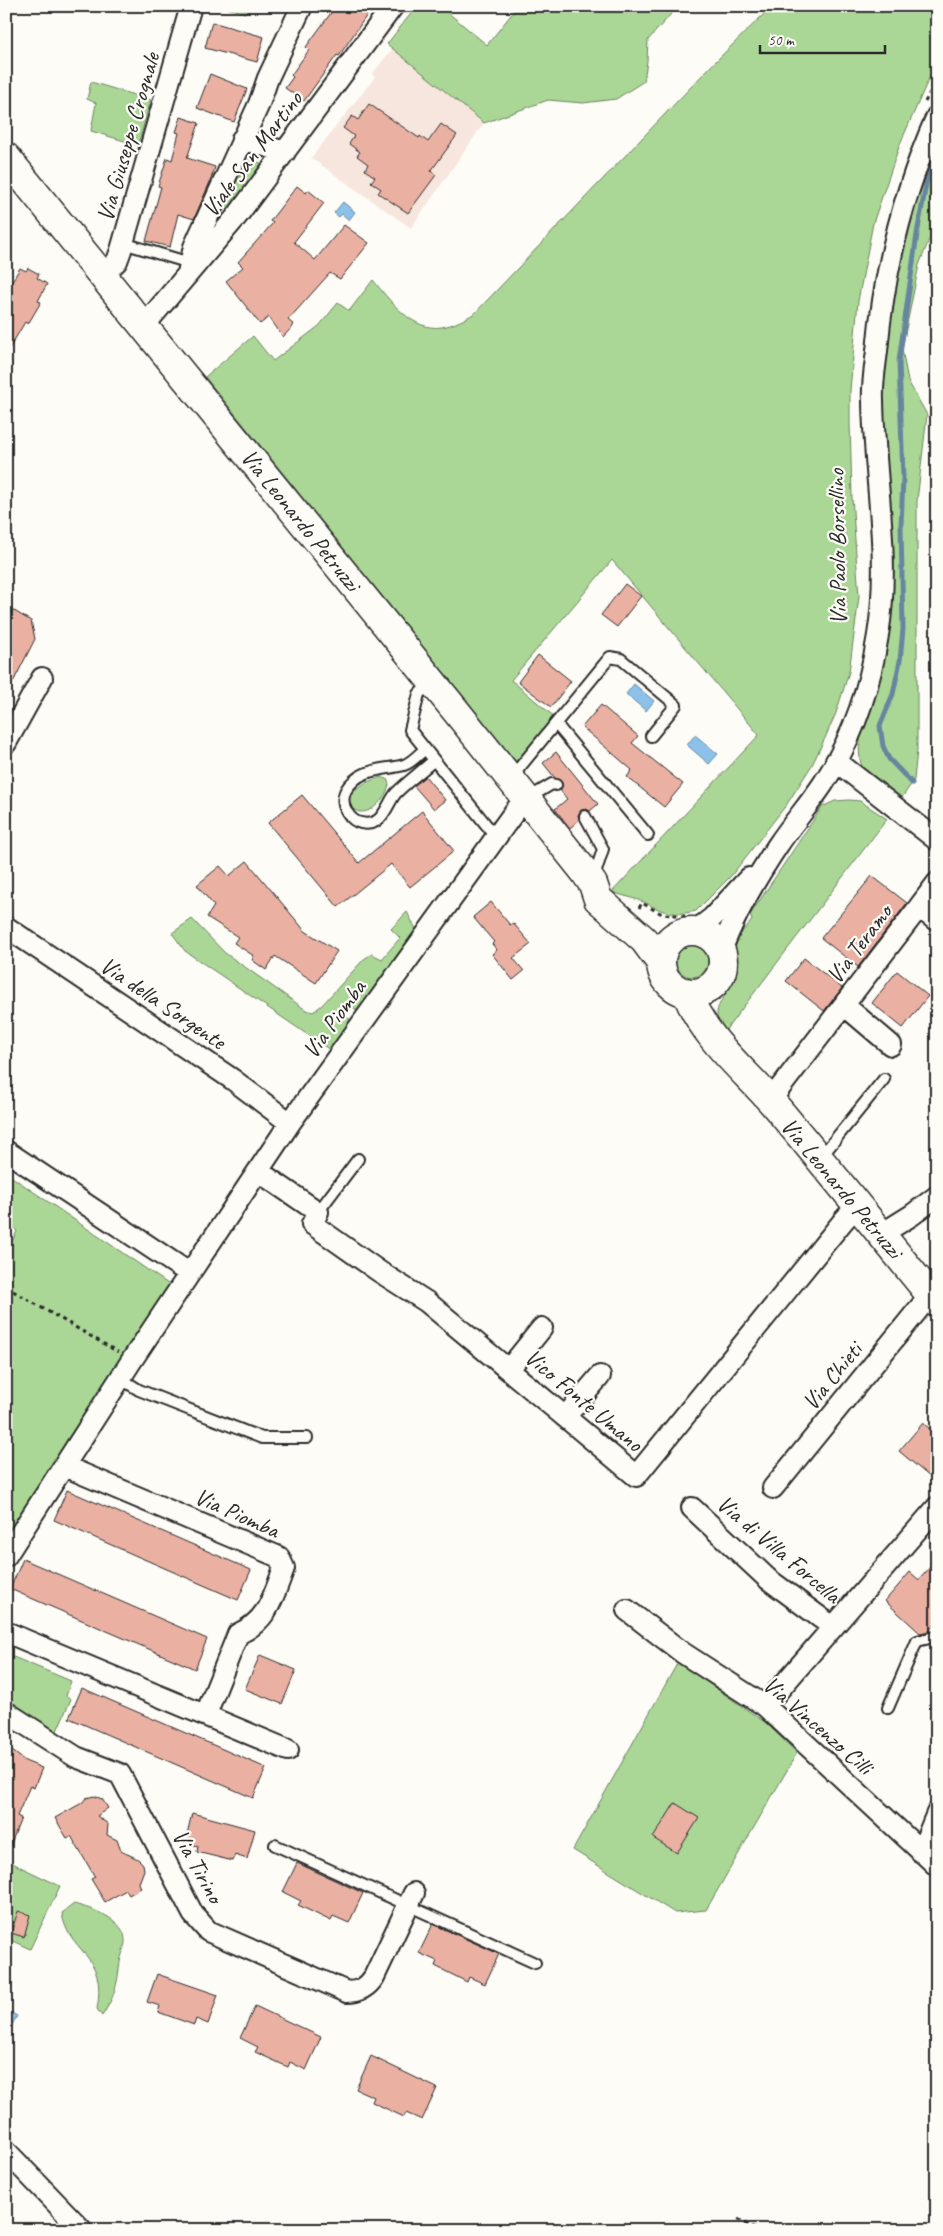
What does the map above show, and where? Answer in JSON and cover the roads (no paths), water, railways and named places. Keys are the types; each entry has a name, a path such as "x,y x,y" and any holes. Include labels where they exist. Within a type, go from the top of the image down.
{"main road":[{"name":"Via Leonardo Petruzzi","path":"6,157 518,789 591,881 598,899 644,940 661,963"},
{"name":"Via Leonardo Petruzzi","path":"591,881 607,891 620,904 645,922 689,927"},
{"path":"689,927 711,937 721,950 723,966 717,980 699,989 677,988 669,982 661,963 665,946 689,927"},
{"name":"Via Leonardo Petruzzi","path":"699,989 711,1006 713,1019 746,1074 934,1299"}],"street":[{"name":"Via Giuseppe Crognale","path":"102,276 116,261 123,243 191,6"},
{"path":"189,269 194,247 268,78 302,6"},
{"name":"Viale San Martino","path":"143,327 189,269 226,229 394,6"},
{"name":"Via Paolo Borsellino","path":"689,927 712,918 777,847 824,784 853,728 868,681 878,636 882,599 882,549 872,398 880,312 893,242 923,147 930,110"},
{"path":"242,139 285,152"},
{"path":"209,215 226,229"},
{"path":"6,743 42,678"},
{"path":"836,761 937,840"},
{"name":"Via Piomba","path":"6,1556 120,1378 290,1123 515,811 518,789"},
{"name":"Via Paolo Borsellino","path":"721,950 733,922 777,847"},
{"path":"919,907 934,886"},
{"name":"Via Teramo","path":"770,1101 919,907 937,921"},
{"name":"Via della Sorgente","path":"6,927 232,1079 290,1123"},
{"name":"Via Teramo","path":"844,1005 892,1046"},
{"path":"6,1151 189,1273"},
{"path":"258,1172 318,1212"},
{"path":"880,1234 937,1196"},
{"name":"Vico Fonte Umano","path":"318,1212 312,1224 380,1272 427,1302 636,1476 844,1220 858,1206"},
{"name":"Via Chieti","path":"773,1488 934,1299"},
{"path":"509,1369 542,1328"},
{"path":"565,1417 600,1376"},
{"name":"Via Piomba","path":"64,1466 279,1558 284,1568 267,1611 251,1628 233,1631 206,1714"},
{"name":"Via di Villa Forcella","path":"765,1706 937,1507"},
{"name":"Via di Villa Forcella","path":"692,1508 768,1579 834,1627"},
{"name":"Via Vincenzo Cilli","path":"627,1610 683,1653 765,1706 937,1866"},
{"path":"6,1632 206,1714 288,1750"},
{"name":"Via Tirino","path":"6,1712 76,1757 120,1774 193,1914 208,1931 347,1992 357,1992 370,1984 411,1900"},
{"path":"921,1852 937,1813"},
{"path":"6,2151 82,2230"}],"lane":[{"path":"123,243 189,269"},
{"path":"518,789 556,724 610,657 621,659 676,705 651,736"},
{"path":"432,682 419,694 410,730 496,837"},
{"path":"556,724 648,835"},
{"path":"425,749 405,765 372,771 359,776 351,783 343,798 344,808 349,816 360,823 367,824 376,821 384,814 397,793 434,760"},
{"path":"518,789 556,785"},
{"path":"584,816 603,849 591,881"},
{"path":"819,1160 884,1079"},
{"path":"318,1212 358,1159"},
{"path":"120,1378 139,1390 262,1438 307,1438"},
{"path":"888,1708 917,1641 937,1639"},
{"path":"275,1845 411,1900 535,1963"}],"water":[{"path":"343,202 355,212 349,220 342,214 339,217 334,213"},
{"path":"634,684 654,701 646,711 626,694"},
{"path":"695,735 718,754 709,764 687,745"},
{"path":"6,2010 17,2016 12,2025 6,2023"}],"waterway":[{"path":"912,783 889,759 883,746 880,726 893,694 900,661 903,629 901,526 903,478 899,361 917,234 928,173 937,157"}]}
